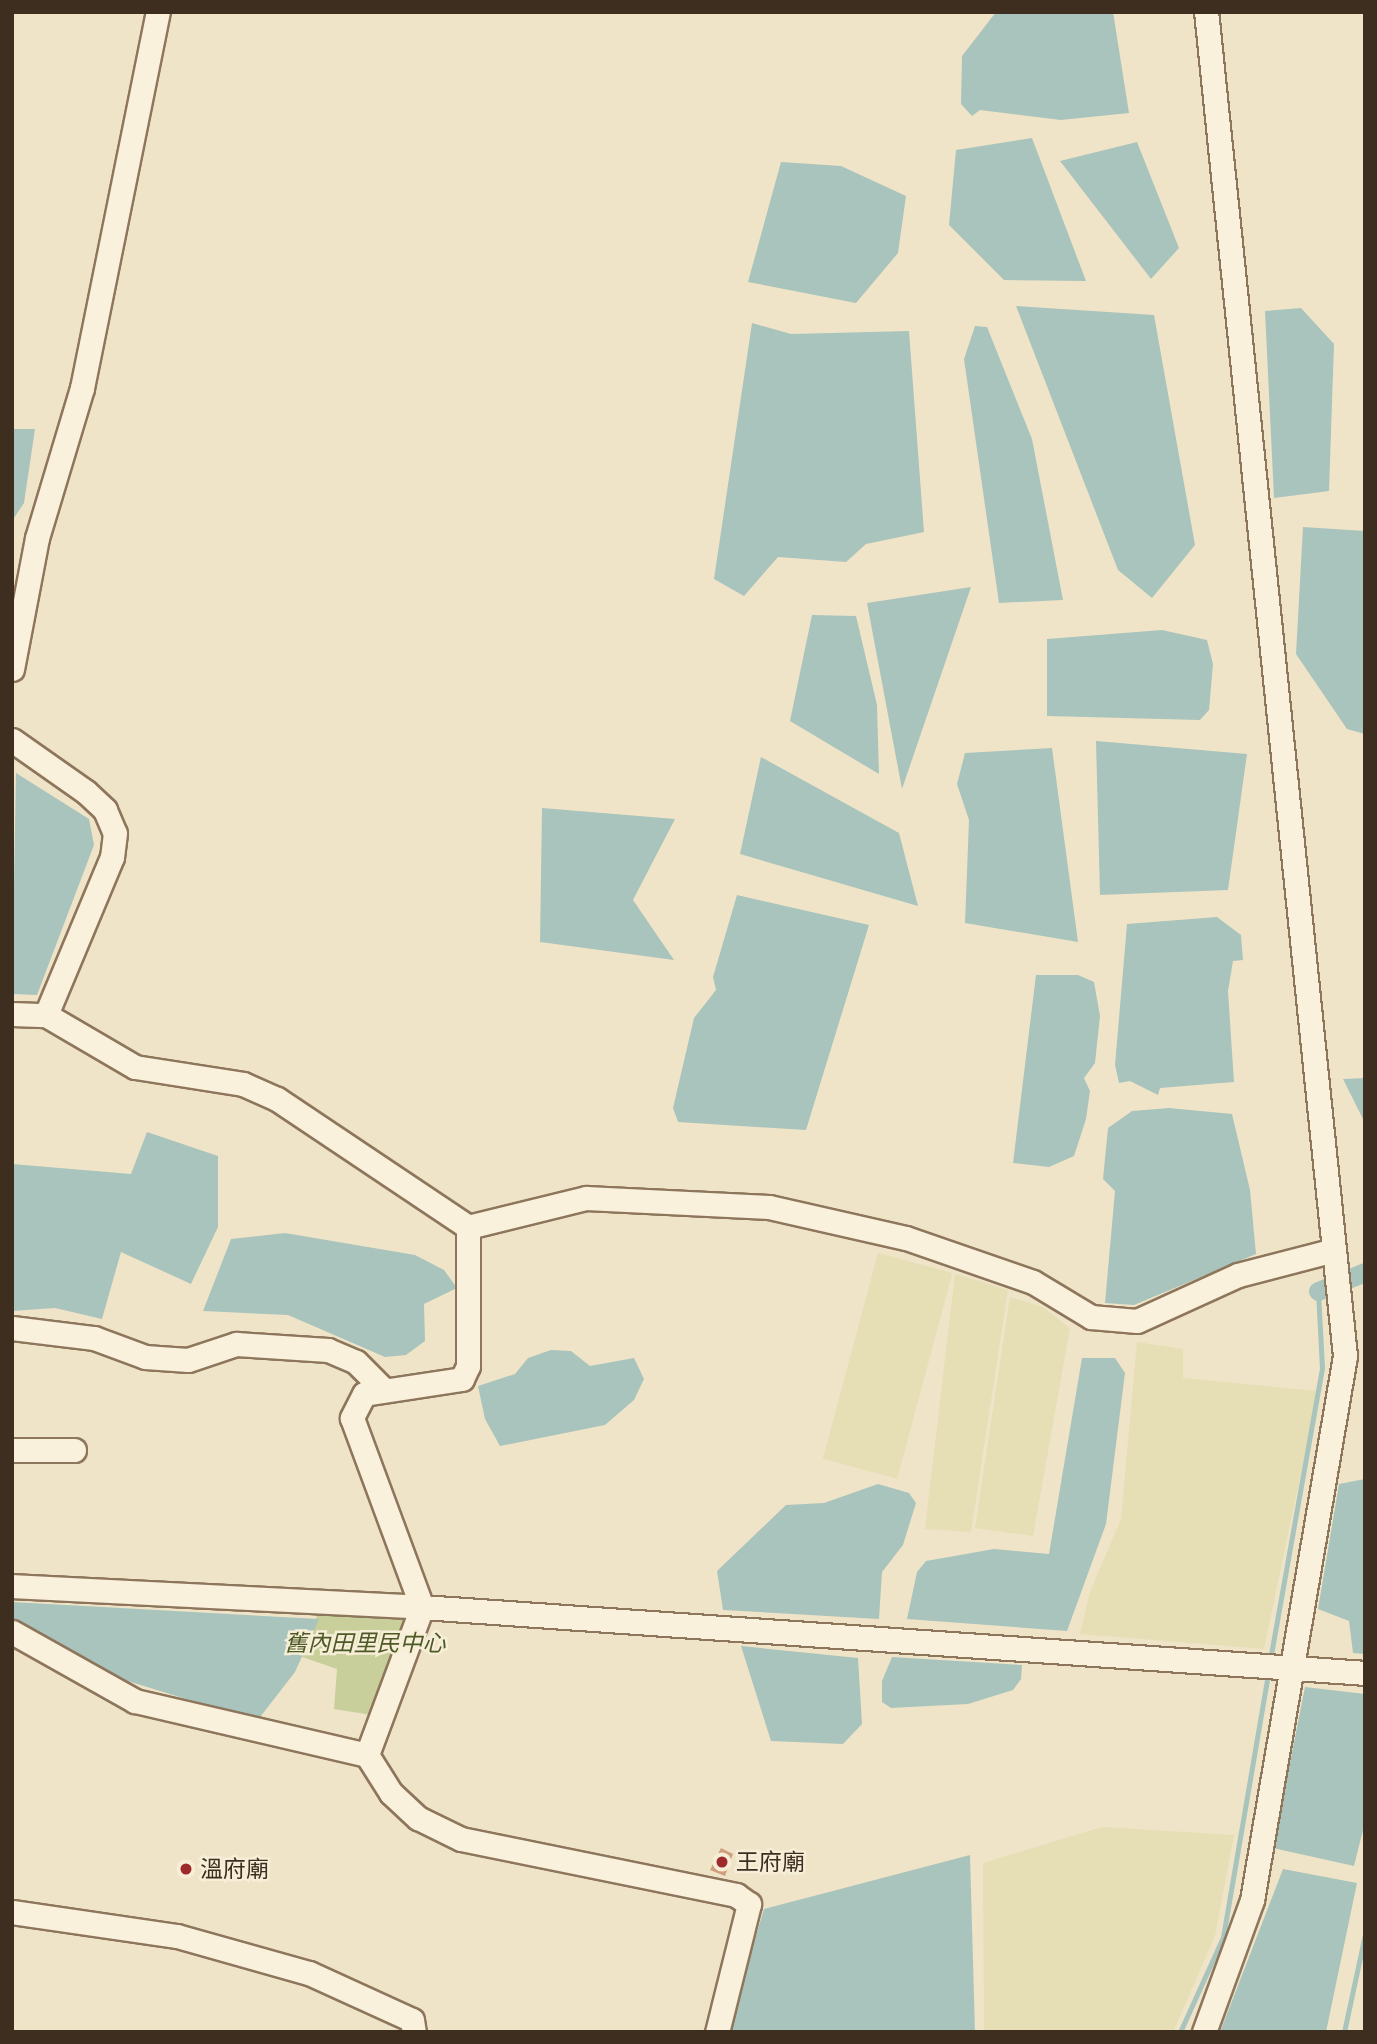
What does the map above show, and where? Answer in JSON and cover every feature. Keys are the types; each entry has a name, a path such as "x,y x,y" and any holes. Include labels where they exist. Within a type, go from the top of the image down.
{"street":[{"path":"12,669 37,538 82,388 158,12"},
{"path":"1205,2032 1252,1900 1345,1356 1330,1251 1206,12"},
{"path":"12,740 86,792 105,810 115,833 113,857 46,1015"},
{"path":"12,1014 46,1015 135,1067 243,1084 277,1099 468,1227 586,1198 769,1206 906,1238 1033,1282 1091,1317 1137,1321 1238,1275 1330,1251"},
{"path":"367,1755 422,1607 352,1418 363,1394 462,1379 468,1366 468,1227"},
{"path":"12,1328 94,1338 145,1357 188,1360 236,1344 328,1350 356,1362 383,1389"},
{"path":"12,1450 74,1450"},
{"path":"12,1586 422,1607 1365,1673"},
{"path":"12,1632 135,1701 367,1755 391,1793 418,1818 461,1839 736,1895 748,1904 717,2032"},
{"path":"12,1912 177,1936 309,1973 412,2020 414,2032"}],"shaded area":[{"path":"878,1253 952,1273 897,1479 823,1459"},
{"path":"955,1274 1008,1290 971,1532 925,1529"},
{"path":"1010,1297 1043,1307 1070,1328 1033,1536 975,1528"},
{"path":"1137,1342 1183,1349 1183,1378 1318,1391 1264,1649 1080,1634 1090,1592 1121,1519"},
{"path":"1102,1827 1234,1835 1215,1936 1173,2032 984,2032 983,1863"}],"green space":[{"name":"舊內田里民中心","path":"322,1602 422,1607 378,1716 334,1709 337,1669 302,1657"}],"water":[{"path":"996,12 1113,12 1129,113 1061,120 980,110 972,116 961,104 962,56"},
{"path":"1032,138 1086,281 1004,280 949,225 956,150"},
{"path":"1137,142 1179,248 1151,279 1060,161"},
{"path":"781,162 841,166 906,196 898,253 856,303 748,282"},
{"path":"1016,306 1154,315 1195,545 1152,598 1118,570"},
{"path":"1301,308 1334,344 1329,491 1274,498 1265,311"},
{"path":"752,323 791,334 909,331 924,532 866,544 846,562 778,557 744,596 714,579"},
{"path":"975,326 987,327 1032,439 1063,600 999,603 964,359"},
{"path":"12,429 35,429 24,503 12,521"},
{"path":"1303,527 1365,531 1365,734 1347,729 1296,654"},
{"path":"971,587 902,789 867,603"},
{"path":"812,615 856,616 877,705 879,774 790,721"},
{"path":"1162,630 1207,640 1213,664 1209,710 1200,720 1047,716 1047,639"},
{"path":"1096,741 1247,754 1228,890 1100,895"},
{"path":"1052,748 1078,942 965,923 969,820 957,784 965,753"},
{"path":"761,757 899,833 918,906 740,854"},
{"path":"16,773 89,819 94,845 37,995 12,994"},
{"path":"542,808 675,819 633,900 674,960 540,942"},
{"path":"737,895 869,925 806,1130 678,1122 673,1108 694,1018 716,990 713,977"},
{"path":"1217,917 1241,935 1243,960 1233,961 1228,991 1234,1082 1160,1088 1158,1095 1130,1081 1119,1083 1115,1065 1127,924"},
{"path":"1036,975 1078,975 1094,982 1100,1016 1095,1063 1084,1078 1090,1091 1086,1119 1074,1156 1049,1167 1013,1163"},
{"path":"1365,1078 1365,1123 1343,1079"},
{"path":"1169,1108 1232,1114 1250,1190 1256,1254 1134,1305 1105,1303 1115,1191 1103,1179 1108,1128 1132,1111"},
{"path":"147,1132 218,1156 218,1227 191,1284 121,1252 102,1319 55,1308 12,1311 12,1164 131,1174"},
{"path":"285,1233 415,1255 444,1270 457,1288 424,1304 425,1341 406,1355 385,1357 288,1315 203,1311 231,1239"},
{"path":"551,1350 571,1351 590,1366 634,1358 644,1379 634,1400 605,1425 500,1446 485,1419 478,1386 515,1374 528,1358"},
{"path":"1082,1358 1115,1358 1125,1373 1106,1524 1067,1631 907,1619 917,1572 926,1561 994,1549 1049,1554"},
{"path":"1365,1479 1365,1654 1353,1653 1349,1621 1318,1609 1339,1484"},
{"path":"878,1484 909,1493 916,1503 903,1545 882,1572 879,1619 723,1610 717,1571 786,1505 824,1503"},
{"path":"12,1602 319,1619 295,1672 257,1721 118,1678 12,1617"},
{"path":"741,1646 858,1658 862,1724 843,1744 771,1741"},
{"path":"892,1657 1022,1665 1021,1679 1013,1690 968,1704 891,1708 882,1702 882,1681"},
{"path":"1305,1687 1365,1694 1365,1822 1354,1866 1273,1848"},
{"path":"970,1855 975,2032 727,2032 764,1909"},
{"path":"1283,1869 1357,1883 1326,2032 1220,2032"}],"building":[{"name":"王府廟","path":"721,1848 733,1854 725,1876 710,1870"}],"waterway":[{"path":"1318,1291 1365,1272"},
{"path":"1270,1660 1322,1368 1318,1291"},
{"path":"1180,2032 1223,1937 1268,1674"},
{"path":"1344,2032 1365,1934"}],"place":[{"name":"王府廟","path":"722,1862"},
{"name":"溫府廟","path":"186,1869"}]}
